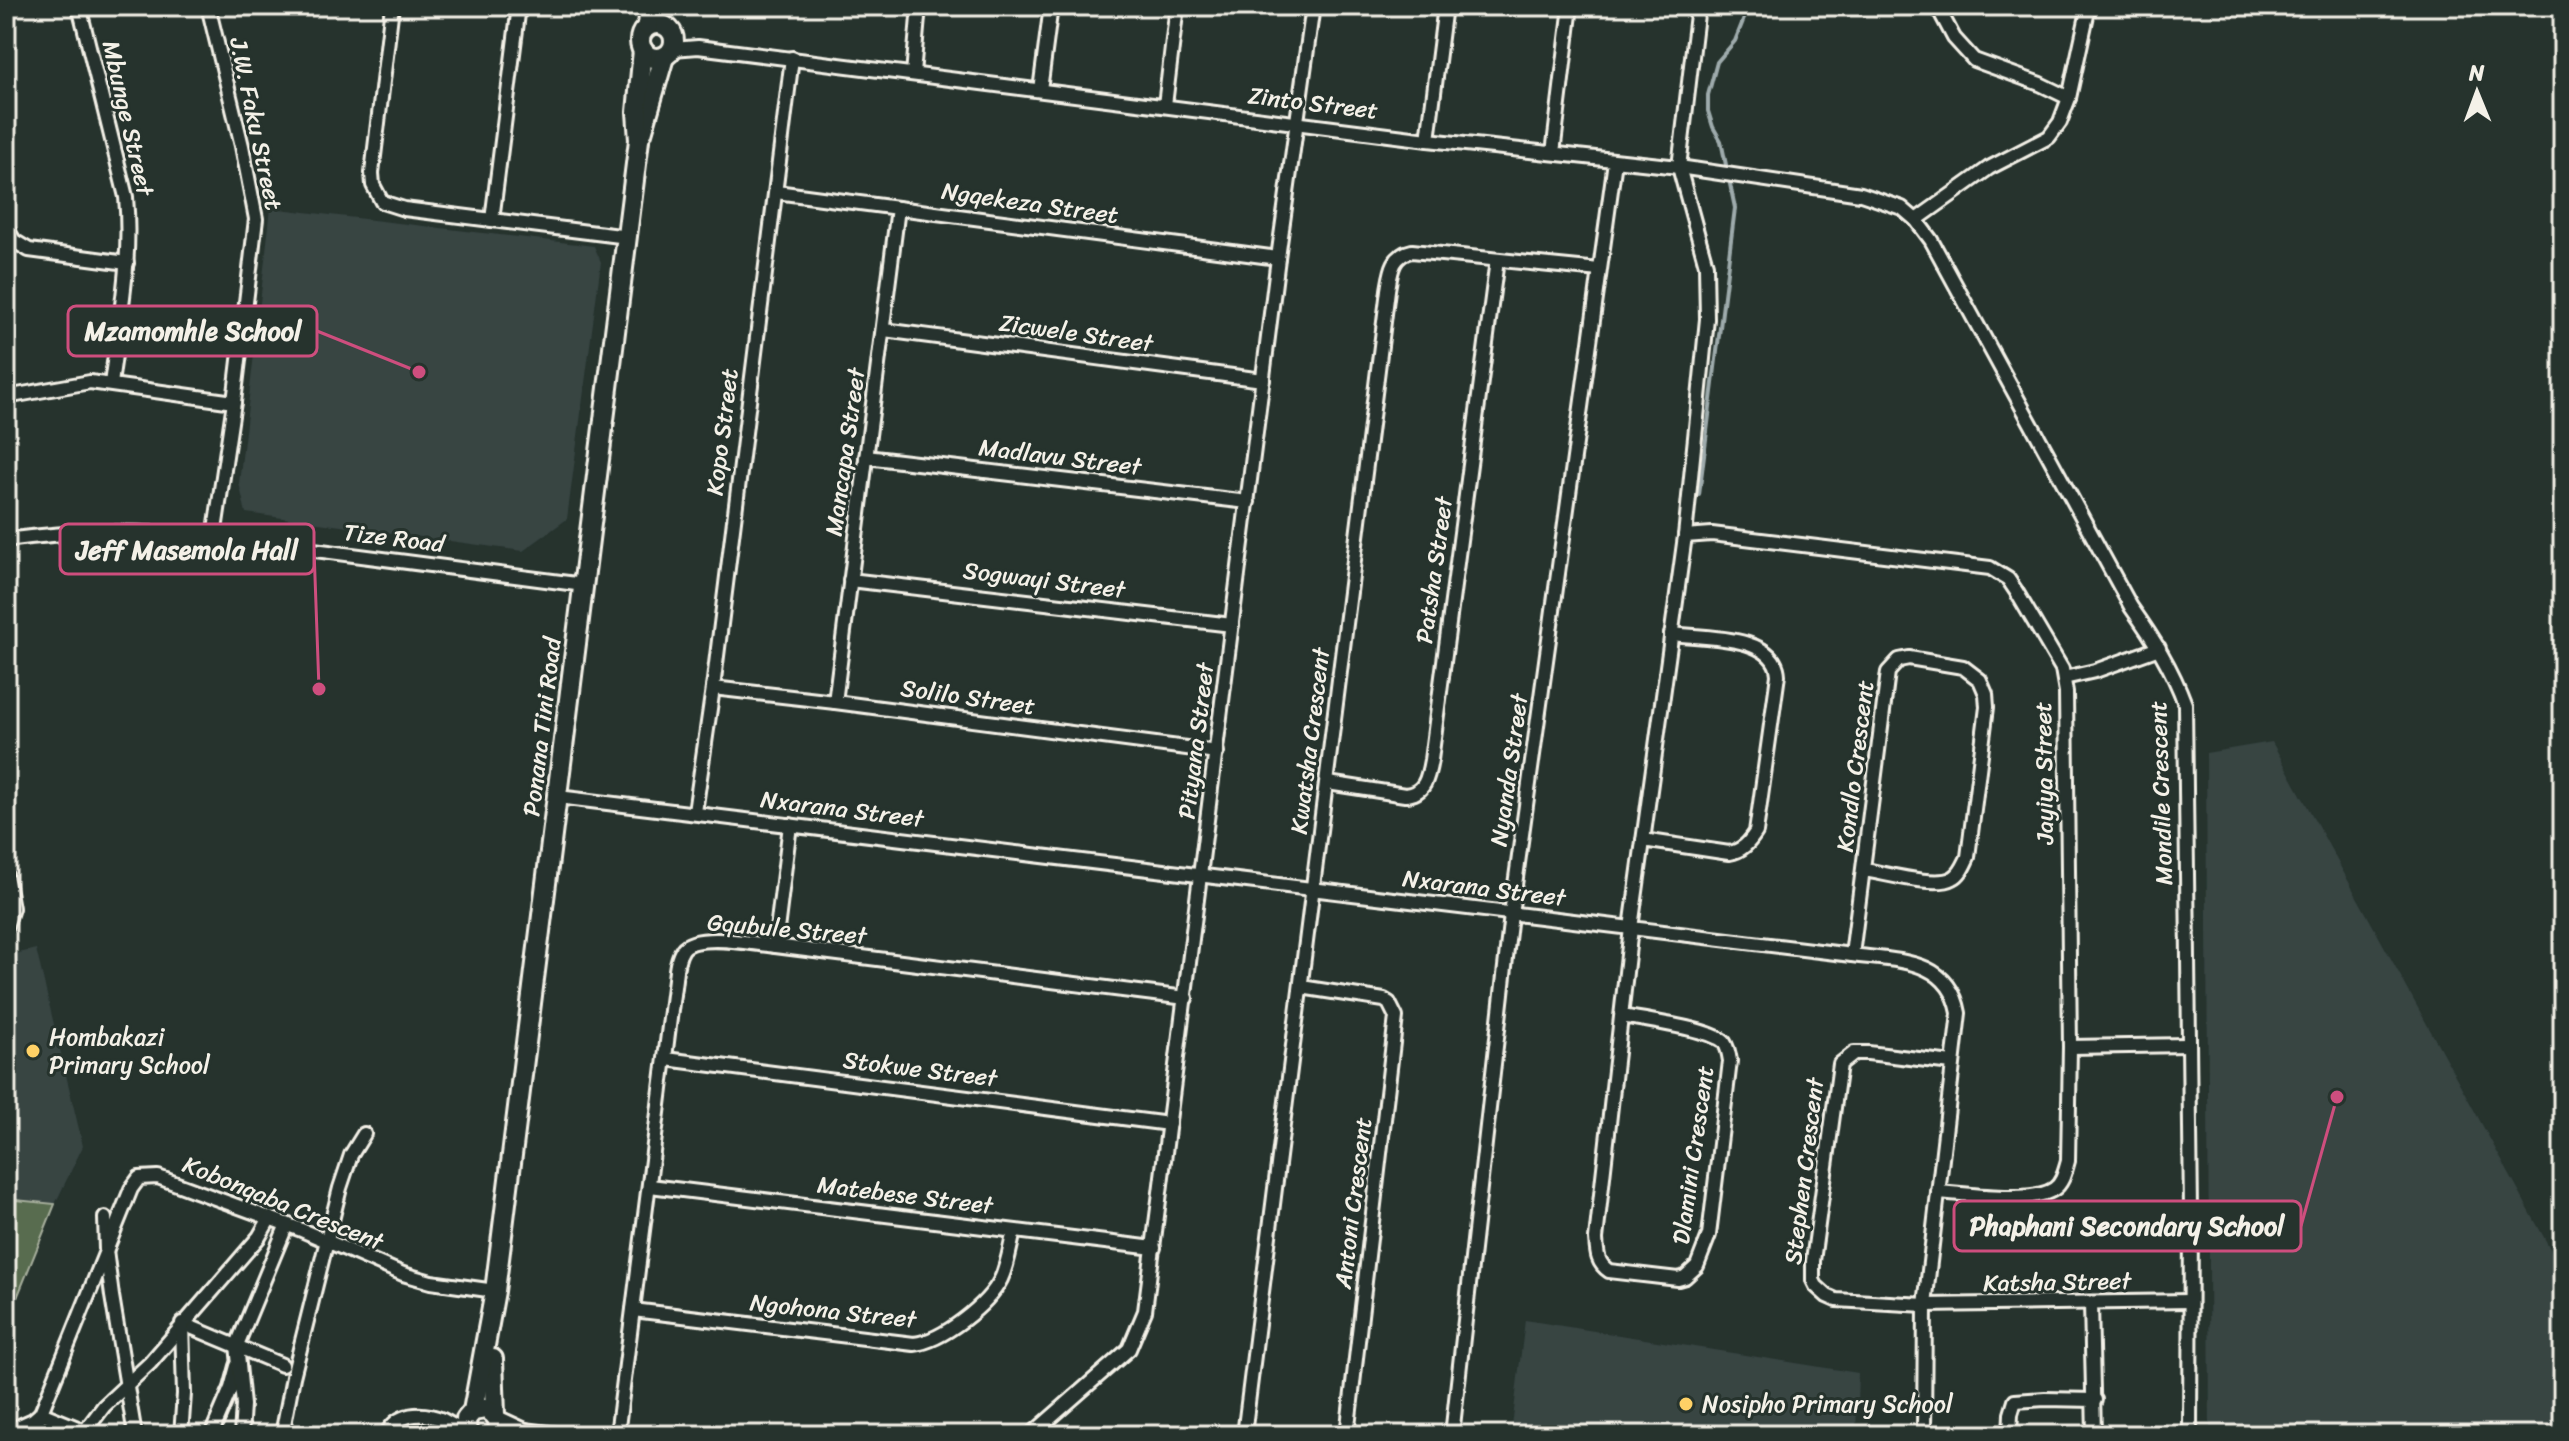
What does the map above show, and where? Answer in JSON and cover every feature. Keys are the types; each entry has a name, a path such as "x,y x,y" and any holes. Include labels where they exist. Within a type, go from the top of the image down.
{"street":[{"name":"Mbunge Street","path":"79,6 126,197 127,263 111,384"},
{"name":"J.W. Faku Street","path":"208,6 256,219 214,537"},
{"path":"392,6 373,159 373,185 382,202 390,206 628,237"},
{"path":"492,220 519,6"},
{"path":"648,26 661,23 670,42 652,57 643,50 640,40 648,26 650,6"},
{"name":"Ponana Tini Road","path":"639,140 670,42 668,6"},
{"path":"913,74 919,6"},
{"path":"1040,90 1051,6"},
{"path":"1165,105 1177,6"},
{"name":"Pityana Street","path":"1031,1435 1129,1349 1145,1311 1278,258 1313,6"},
{"path":"1428,140 1445,6"},
{"path":"1553,153 1571,6"},
{"path":"1631,928 1685,536 1708,287 1702,244 1679,167 1698,6"},
{"path":"1937,6 1954,38 1974,60 2069,98"},
{"path":"1916,220 1989,168 2049,137 2060,122 2069,98 2089,6"},
{"name":"Zinto Street","path":"670,42 1298,124 1679,167 1861,194 1902,208 1916,220"},
{"name":"Ponana Tini Road","path":"467,1434 466,1419 472,1413 491,1321 558,797 628,237 639,140 637,112 643,50"},
{"name":"Kopo Street","path":"695,812 792,58"},
{"name":"Nyanda Street","path":"1452,1435 1511,914 1615,161"},
{"name":"Ngqekeza Street","path":"776,192 1278,258"},
{"name":"Mancapa Street","path":"835,702 898,208"},
{"name":"Mondile Crescent","path":"1916,220 1931,240 2131,607 2159,648 2185,704 2191,1211 2190,1435"},
{"path":"6,227 14,241 29,250 127,263"},
{"name":"Kwatsha Crescent","path":"1244,1435 1393,264 1404,252 1412,251 1599,270"},
{"name":"Patsha Street","path":"1328,783 1413,795 1426,783 1497,260"},
{"name":"Zicwele Street","path":"884,330 1263,380"},
{"path":"6,397 90,382 234,402"},
{"name":"Madlavu Street","path":"866,457 1248,502"},
{"name":"Tize Road","path":"6,540 124,531 214,537 584,585"},
{"name":"Jayiya Street","path":"1685,536 1712,534 1990,568 2008,579 2062,669 2070,1047 2068,1161 2054,1189 2030,1197 1938,1192"},
{"name":"Sogwayi Street","path":"850,580 1232,625"},
{"path":"1643,840 1729,853 1737,852 1751,840 1756,832 1778,675 1770,656 1748,642 1671,634"},
{"path":"2064,678 2095,671 2159,648"},
{"name":"Kondlo Crescent","path":"1852,955 1887,678 1892,666 1899,660 1909,658 1968,670 1980,680 1987,707 1968,857 1957,876 1940,882 1864,870"},
{"name":"Solilo Street","path":"713,688 1217,752"},
{"name":"Nxarana Street","path":"558,797 1922,966 1941,977 1952,991 1959,1013 1925,1305 1924,1435"},
{"path":"775,946 790,825"},
{"path":"6,875 12,908 6,927"},
{"name":"Dlamini Crescent","path":"1622,1016 1708,1034 1723,1042 1728,1049 1730,1061 1709,1235 1697,1266 1678,1279 1619,1274 1603,1267 1597,1256 1596,1239 1631,928"},
{"name":"Gqubule Street","path":"617,1435 675,979 683,950 688,945 699,940 775,946 1186,998"},
{"name":"Antoni Crescent","path":"1301,987 1389,1003 1395,1012 1347,1435"},
{"path":"2070,1047 2188,1045"},
{"name":"Stephen Crescent","path":"1925,1305 1836,1300 1827,1296 1813,1280 1813,1261 1840,1064 1854,1053 1952,1063"},
{"name":"Stokwe Street","path":"666,1059 1169,1124"},
{"path":"282,1435 326,1242 351,1155 364,1134"},
{"name":"Kobonqaba Crescent","path":"32,1435 131,1189 135,1181 144,1176 164,1179 287,1224 373,1264 419,1280 495,1291"},
{"name":"Matebese Street","path":"650,1186 1154,1248"},
{"path":"105,1218 106,1250 135,1435"},
{"path":"6,1432 41,1413 87,1434 104,1406 150,1363 186,1323 259,1237 270,1218"},
{"path":"241,1435 243,1405 237,1345 287,1224"},
{"name":"Ngohona Street","path":"633,1310 914,1344 928,1343 949,1330 993,1291 1004,1272 1014,1231"},
{"name":"Katsha Street","path":"1925,1305 2190,1301"},
{"path":"2091,1303 2094,1435"},
{"name":"Ponana Tini Road","path":"491,1321 496,1422"},
{"path":"186,1323 282,1365"},
{"path":"181,1435 186,1323"},
{"path":"211,1435 231,1388 239,1359"},
{"path":"2010,1435 2015,1401 2060,1398 2095,1400"},
{"path":"386,1435 392,1424 403,1416 442,1419 485,1409 496,1422 525,1430 565,1435"},
{"path":"442,1419 467,1434"},
{"path":"507,1435 525,1430"}],"shaded area":[{"path":"271,208 594,246 601,262 567,519 523,551 246,513 239,483"},
{"path":"2272,742 2563,1272 2563,1435 2210,1435 2206,753"},
{"name":"Hombakazi Primary School","path":"36,949 83,1146 55,1204 6,1199 6,956"},
{"name":"Nosipho Primary School","path":"1525,1320 1858,1373 1856,1435 1511,1435"}],"green space":[{"path":"6,1199 55,1204 6,1325"}],"waterway":[{"path":"1699,495 1735,208 1721,141 1708,111 1708,95 1717,62 1735,41 1749,6"}],"place":[{"name":"Mzamomhle School","path":"419,372"},
{"name":"Jeff Masemola Hall","path":"319,689"},
{"name":"Hombakazi Primary School","path":"33,1051"},
{"name":"Phaphani Secondary School","path":"2337,1097"},
{"name":"Nosipho Primary School","path":"1686,1404"}]}
